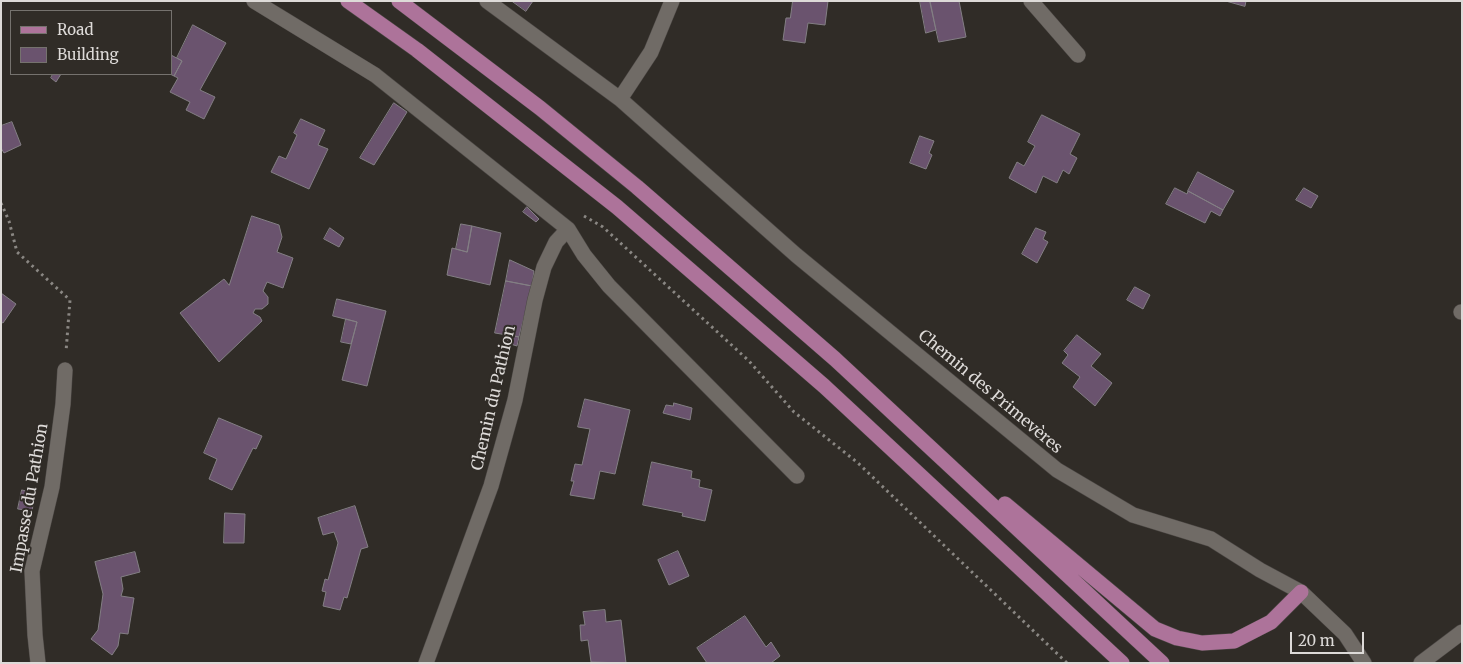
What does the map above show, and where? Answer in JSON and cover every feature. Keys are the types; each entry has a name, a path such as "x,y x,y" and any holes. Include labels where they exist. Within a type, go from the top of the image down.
{"main road":[{"path":"348,1 417,50 617,207 824,386 1122,663"},
{"path":"398,1 540,108 637,187 875,396 1155,629 1177,638 1202,644 1234,641 1272,622 1301,592"},
{"path":"875,396 1162,663"}],"street":[{"path":"254,1 375,75 568,229 584,255 610,286 797,476"},
{"name":"Chemin des Primevères","path":"487,1 620,99 796,255 1057,470 1132,515 1211,539 1260,570 1301,592 1345,634 1364,663"},
{"path":"620,99 651,52 672,1"},
{"path":"1031,1 1078,55"},
{"name":"Chemin du Pathion","path":"426,663 491,486 511,414 535,300 544,267 556,242 568,229"},
{"name":"Impasse du Pathion","path":"38,663 32,571 52,487 64,404 65,370"},
{"path":"1421,663 1462,632"}],"path":[{"path":"1,203 9,221 17,252 70,300 65,370"},
{"path":"581,214 603,227 749,361 794,412 858,463 1067,663"}],"building":[{"path":"512,1 533,1 526,11"},
{"path":"793,1 828,1 825,25 808,23 805,43 783,40 786,18 790,18"},
{"path":"920,1 930,1 936,30 926,33"},
{"path":"930,1 959,1 966,37 939,42"},
{"path":"1226,1 1246,1 1245,6"},
{"path":"193,25 226,43 200,90 215,97 204,119 186,110 190,102 170,92 178,78 174,76 182,61 177,58"},
{"path":"172,56 182,61 174,76 172,75"},
{"path":"52,75 60,75 56,82 51,78"},
{"path":"394,103 407,112 374,165 360,158"},
{"path":"1042,115 1080,134 1070,154 1077,158 1069,174 1063,170 1057,183 1043,176 1036,193 1009,178 1017,162 1024,166 1035,146 1028,142"},
{"path":"301,119 325,130 318,145 328,149 309,189 271,172 279,156 286,159 297,135 294,133"},
{"path":"12,122 21,145 4,153 1,148 1,126"},
{"path":"920,136 934,141 929,153 932,155 926,169 910,163"},
{"path":"1198,172 1234,191 1223,210 1188,191"},
{"path":"1175,188 1187,194 1188,191 1223,210 1220,216 1211,211 1205,223 1166,204"},
{"path":"1304,188 1318,196 1311,208 1296,200"},
{"path":"527,207 539,219 536,222 523,212"},
{"path":"252,216 279,225 282,237 277,252 293,258 283,288 267,282 263,291 268,297 268,304 262,309 255,309 253,313 260,317 262,321 219,362 180,313 224,279 229,285"},
{"path":"461,224 472,226 467,252 456,249"},
{"path":"472,226 501,233 490,285 447,275 452,248 467,252"},
{"path":"330,228 344,238 339,247 324,239"},
{"path":"1036,228 1046,232 1043,239 1048,242 1037,263 1022,254"},
{"path":"510,260 534,271 532,286 506,281"},
{"path":"506,281 532,286 519,337 495,333"},
{"path":"1135,287 1150,295 1143,309 1127,300"},
{"path":"1,293 16,304 3,323 1,322"},
{"path":"337,299 386,311 367,386 342,380 357,322 333,316"},
{"path":"346,319 357,322 351,344 341,342"},
{"path":"510,335 519,337 517,346 507,343"},
{"path":"1077,335 1101,354 1091,366 1112,383 1095,406 1073,387 1080,377 1062,363 1068,355 1064,351"},
{"path":"585,399 630,410 615,474 600,471 594,499 570,495 574,481 571,481 575,464 582,465 590,429 578,427"},
{"path":"674,403 692,408 690,420 663,413 666,405 673,406"},
{"path":"219,418 262,436 256,449 253,448 232,490 209,479 217,459 204,453"},
{"path":"652,462 692,471 691,478 700,480 699,487 712,490 705,521 682,516 683,513 643,505"},
{"path":"22,490 35,493 32,511 18,509"},
{"path":"355,506 368,547 361,549 347,598 344,597 340,610 323,606 326,592 322,591 325,579 328,580 338,543 334,532 323,535 318,518"},
{"path":"225,513 245,514 244,543 224,543"},
{"path":"678,551 689,576 669,585 658,560"},
{"path":"135,552 140,572 121,577 123,589 121,596 134,598 128,634 120,633 118,646 112,655 91,639 98,630 103,594 95,562"},
{"path":"605,610 606,622 621,620 626,663 591,662 588,640 581,641 580,625 585,625 583,612"},
{"path":"745,616 766,647 771,642 780,656 771,663 707,663 697,648"}]}
